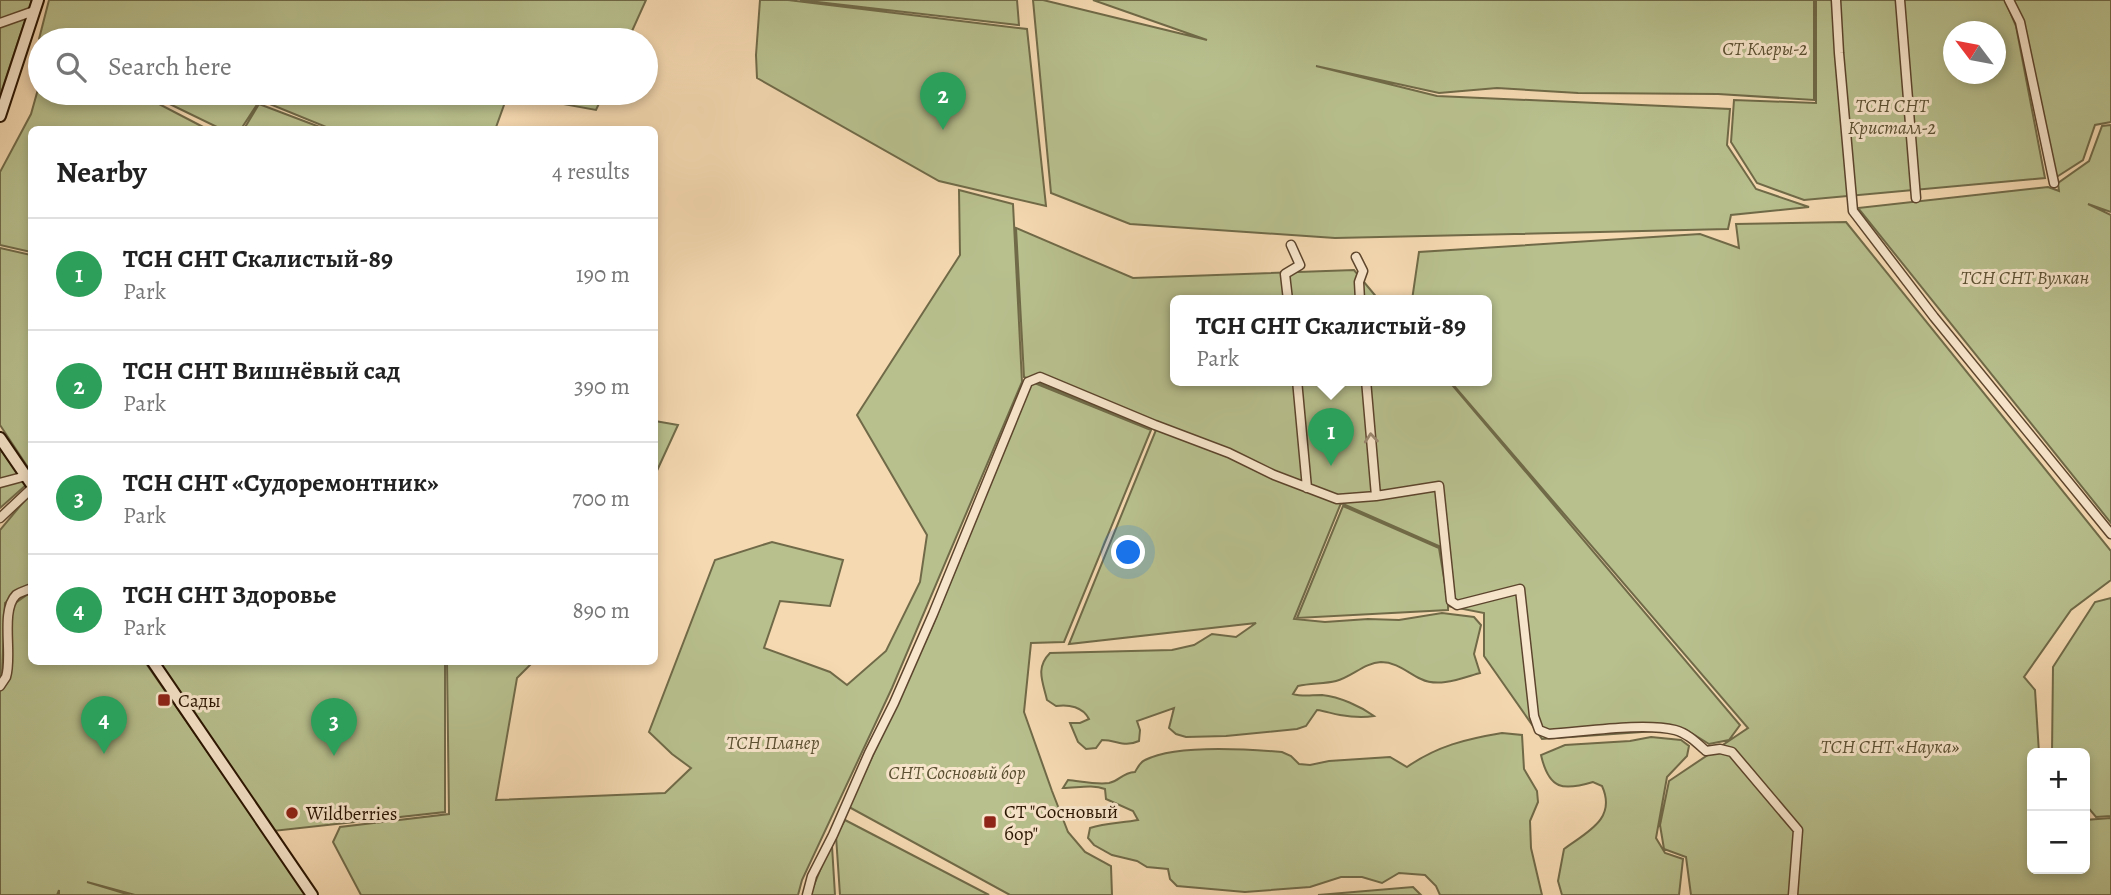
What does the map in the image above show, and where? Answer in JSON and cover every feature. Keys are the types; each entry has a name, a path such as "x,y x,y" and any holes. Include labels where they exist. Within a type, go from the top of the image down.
{"main road":[{"path":"29,28 36,6"},
{"path":"0,116 28,30"},
{"path":"0,438 28,480"},
{"path":"155,665 312,895"}],"street":[{"path":"1836,0 1853,211 1934,317 2111,534"},
{"path":"1900,0 1916,198"},
{"path":"2009,0 2020,22 2054,183"},
{"path":"0,23 36,6"},
{"path":"1287,295 1285,274 1300,265 1291,245"},
{"path":"1356,257 1363,271 1359,282 1360,295"},
{"path":"807,895 812,876 933,614 1028,382 1040,377 1337,499 1439,486 1451,601 1457,605 1520,589 1534,716 1539,730 1549,734 1647,727 1676,730 1692,738 1706,751 1720,749 1732,752 1798,830 1793,895"},
{"path":"1298,386 1307,488"},
{"path":"1367,386 1376,496"},
{"path":"0,483 28,483"},
{"path":"0,518 28,485"},
{"path":"0,686 7,675 6,633 10,601 17,594 28,590"}],"green space":[{"path":"0,0 32,0 0,96"},
{"path":"49,0 646,0 633,28 42,28"},
{"path":"760,0 788,0 1027,29 1046,206 939,181 757,78"},
{"path":"800,0 1017,0 1019,25"},
{"name":"СТ Клеры-2","path":"1033,0 1043,0 1207,40 1093,0 1814,0 1814,100 1718,94 1578,93 1497,88 1439,93 1316,66 1437,96 1730,109 1727,145 1756,189 1809,207 1731,215 1728,229 1335,238 1130,224 1051,193"},
{"name":"ТСН СНТ Кристалл-2","path":"1816,0 2005,0 2016,26 2045,178 1804,200 1757,183 1731,142 1734,100 1816,103"},
{"path":"2013,0 2111,0 2111,122 2095,125 2083,160 2055,178"},
{"path":"34,105 161,105 201,126 28,126 28,251 0,245 0,172"},
{"path":"172,105 257,105 243,126 215,126"},
{"path":"258,105 262,105 317,126 246,126"},
{"path":"272,105 504,105 496,126 324,126"},
{"path":"568,105 598,105 596,110"},
{"name":"ТСН СНТ Вулкан","path":"2111,125 2111,212 2088,204 2111,215 2111,523 1858,208 2048,187 2059,191 2058,183 2089,161 2102,126"},
{"name":"ТСН Планер","path":"959,190 1013,204 1022,382 892,688 802,880 798,895 361,895 333,842 340,827 449,814 447,665 530,665 517,678 496,800 665,793 691,768 649,732 715,560 772,542 843,560 830,606 780,601 764,648 830,672 847,685 886,651 920,582 927,535 857,415 960,255"},
{"name":"ТСН СНТ «Наука»","path":"1846,222 2111,551 2111,580 2071,610 2024,677 2035,690 2039,748 2027,748 2027,874 2090,874 2090,820 2111,818 2111,895 1691,895 1686,857 1664,849 1660,825 1669,781 1748,728 1454,386 1492,386 1492,295 1413,295 1419,252 1700,234 1739,248 1736,224"},
{"path":"1016,228 1133,278 1354,270 1375,295 1170,295 1170,386 1453,386 1740,725 1729,740 1709,744 1685,729 1542,739 1484,656 1484,613 1448,606 1448,610 1297,618 1343,506 1439,548 1446,590 1441,547 1341,503 1294,619 1325,622 1399,620 1442,613 1474,617 1481,625 1474,654 1480,673 1435,683 1392,664 1375,663 1336,681 1298,686 1293,694 1336,698 1356,705 1374,716 1348,716 1317,710 1306,726 1297,729 1186,737 1169,728 1174,708 1137,721 1139,741 1124,744 1102,740 1096,748 1086,749 1078,742 1070,723 1089,719 1086,715 1075,707 1056,706 1047,700 1041,670 1050,653 1172,650 1194,645 1212,634 1236,637 1256,623 1069,644 1156,430 1024,377"},
{"path":"0,248 28,254 28,467 0,425"},
{"name":"СНТ Сосновый бор","path":"1032,382 1151,430 1064,642 1031,643 1024,712 1068,832 1085,852 1111,866 1112,895 1010,895 849,807 932,627"},
{"path":"658,422 678,425 658,468"},
{"path":"0,449 26,485 0,508"},
{"path":"28,497 28,586 5,603 0,679 0,530"},
{"path":"28,594 28,665 147,665 307,895 135,895 87,882 130,895 59,895 59,890 57,895 0,895 0,690 10,669 10,623 14,604"},
{"path":"2111,598 2111,816 2096,817 2090,810 2090,748 2052,748 2053,667 2095,602"},
{"path":"160,665 445,665 445,812 273,831"},
{"path":"1502,733 1522,735 1524,769 1537,791 1538,802 1530,821 1531,848 1542,895 1440,895 1436,886 1425,875 1399,873 1382,883 1362,877 1341,877 1310,887 1245,892 1177,886 1170,879 1168,869 1147,867 1137,861 1112,855 1094,845 1088,838 1090,828 1138,820 1133,811 1106,799 1105,789 1090,786 1063,788 1068,780 1099,784 1113,782 1135,772 1145,760 1158,755 1193,750 1282,752 1299,764 1310,765 1390,757 1407,767 1452,744"},
{"path":"1651,737 1681,740 1689,746 1687,756 1667,777 1656,838 1665,853 1683,859 1679,895 1562,895 1558,881 1564,849 1597,824 1606,807 1606,797 1602,786 1593,782 1565,787 1559,785 1548,775 1541,755 1565,745"},
{"path":"845,820 989,895 840,895 836,836"},
{"path":"832,846 835,895 810,895 829,848"},
{"path":"1413,887 1421,895 1318,895"}],"place":[{"name":"ТСН СНТ Вишнёвый сад","path":"943,130"},
{"name":"ТСН СНТ Скалистый-89","path":"1331,466"},
{"name":"Сады","path":"164,700"},
{"name":"ТСН СНТ Здоровье","path":"104,754"},
{"name":"ТСН СНТ «Судоремонтник»","path":"334,756"},
{"name":"Wildberries","path":"292,813"},
{"name":"СТ \"Сосновый бор\"","path":"990,822"}]}
